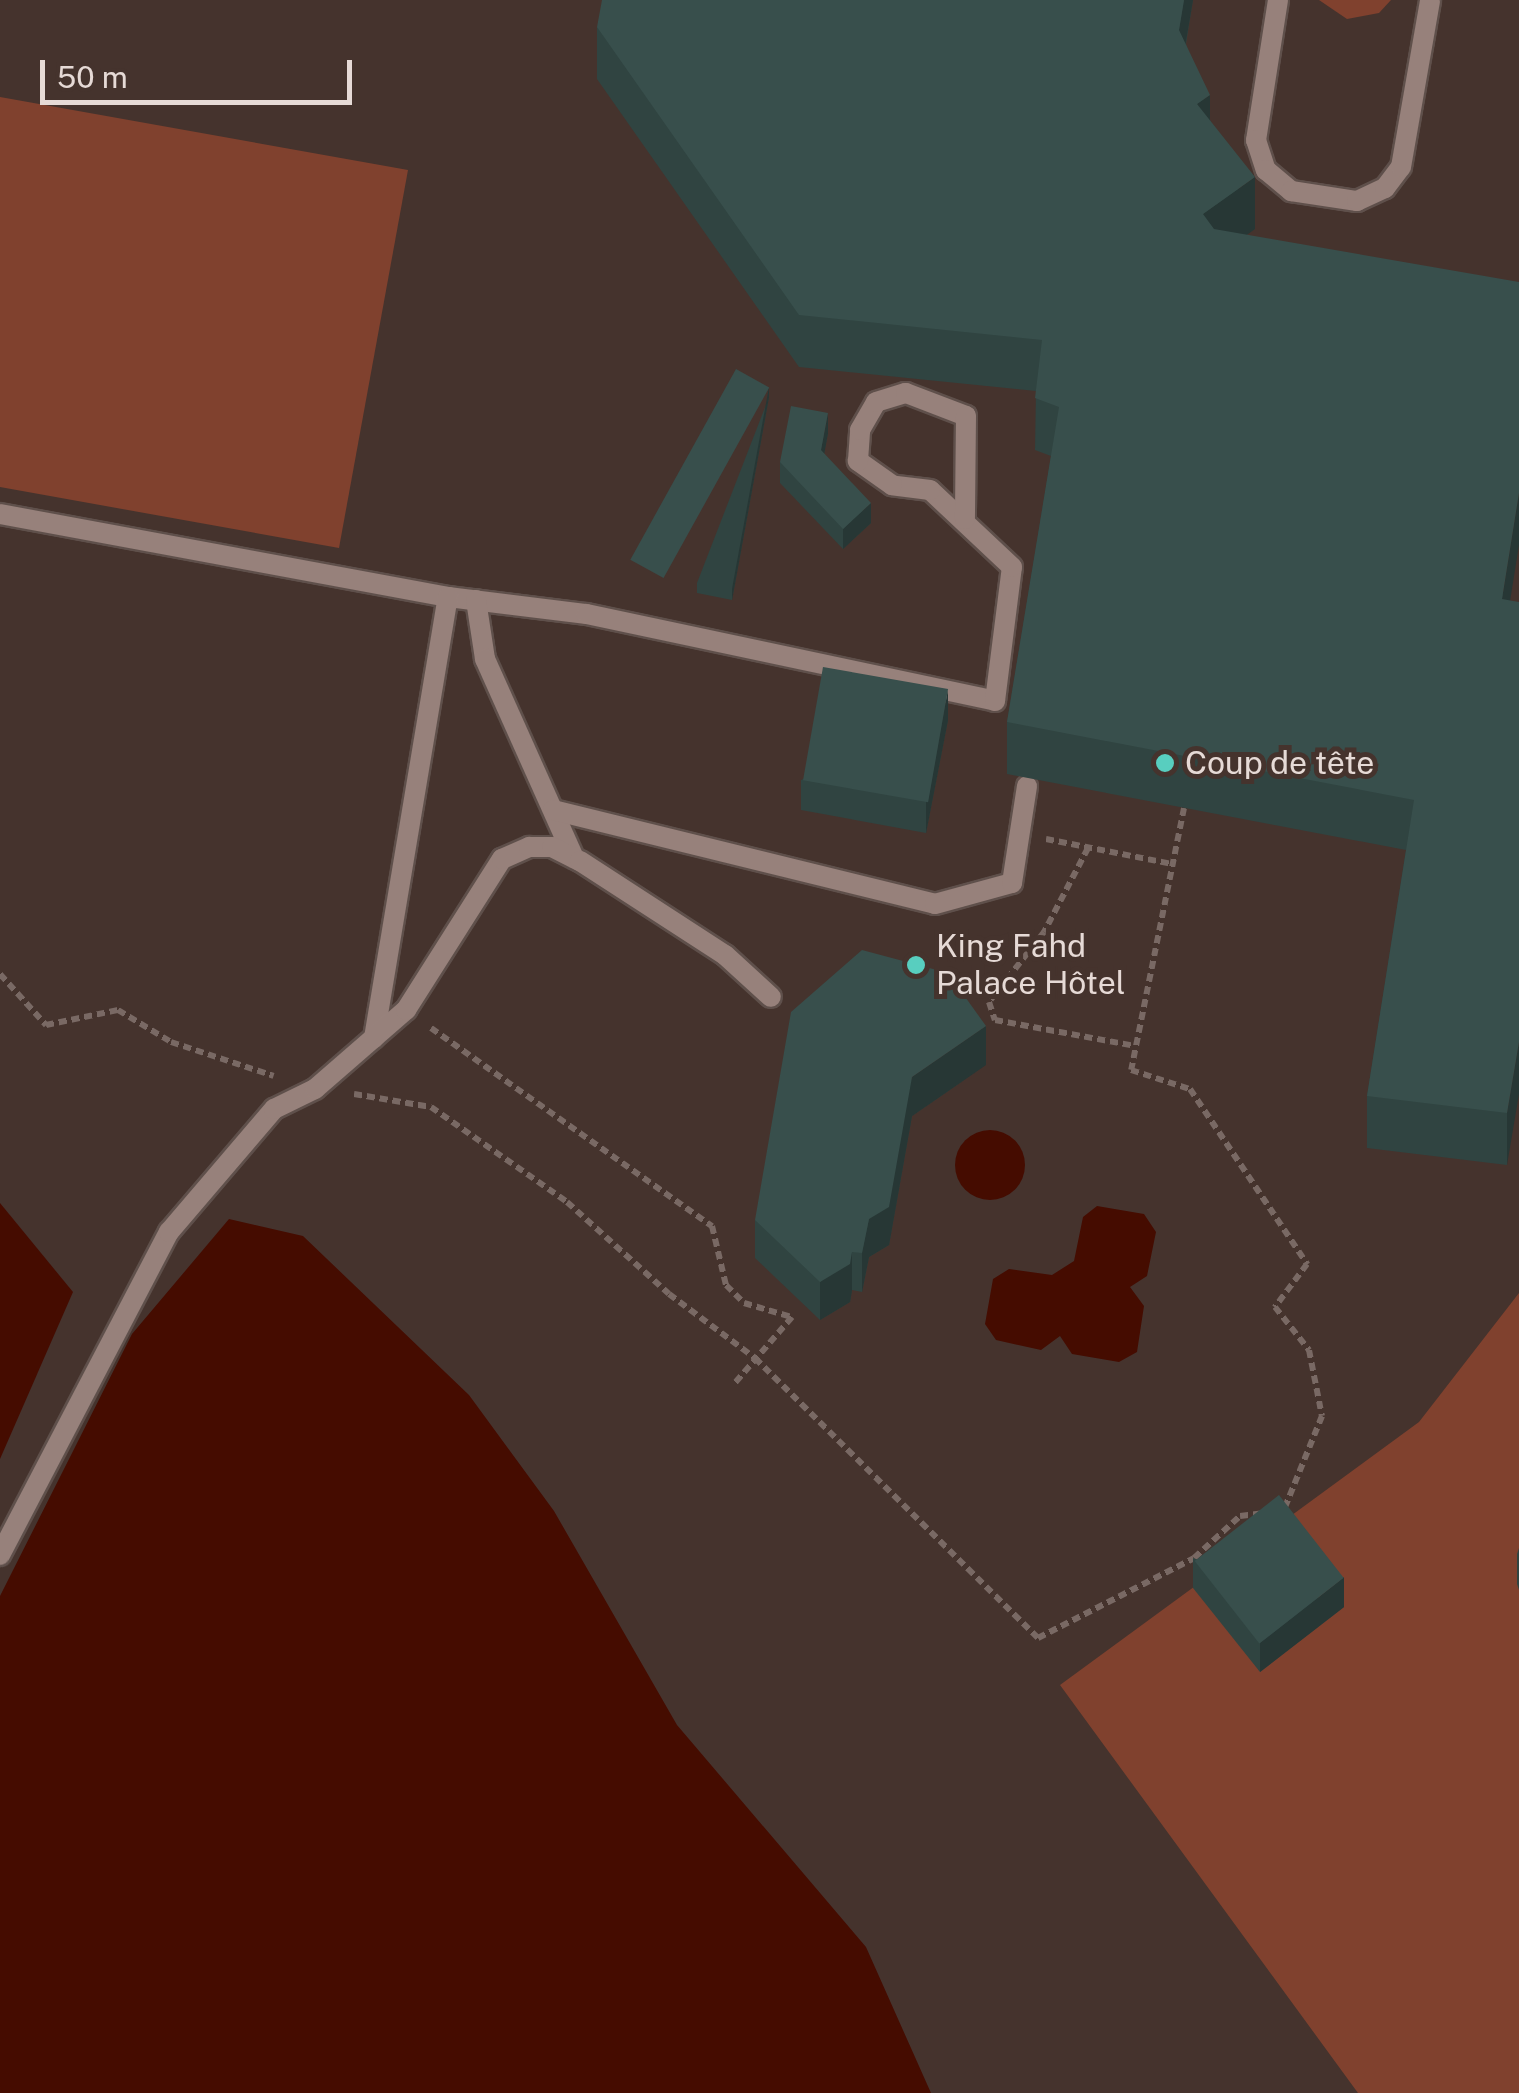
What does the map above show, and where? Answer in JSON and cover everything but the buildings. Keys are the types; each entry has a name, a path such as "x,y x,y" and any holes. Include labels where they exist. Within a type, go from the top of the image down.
{"lane":[{"path":"1278,0 1256,140 1266,170 1291,191 1357,200 1385,188 1401,166 1430,0"},
{"path":"0,514 448,597 587,614 995,701 1012,568 965,519 930,490 892,485 858,461 860,430 876,402 906,394 966,416 965,519"},
{"path":"374,1038 448,597"},
{"path":"476,600 486,659 574,858"},
{"path":"553,810 935,904 1012,883 1027,786"},
{"path":"0,1555 169,1232 274,1109 315,1090 406,1010 502,858 529,847 552,847 574,858 726,955 771,997"}],"path":[{"path":"0,974 46,1025 118,1010 170,1042 315,1090 431,1107 567,1202 670,1294 756,1358 1038,1638 1194,1558 1240,1516 1282,1514 1322,1416 1309,1350 1275,1307 1307,1264 1190,1089 1131,1070 1184,808"},
{"path":"1020,834 1172,864"},
{"path":"1088,848 1044,932 989,1002 995,1020 1136,1046"},
{"path":"406,1010 712,1226 716,1264 726,1286 744,1303 792,1318 734,1384"}],"shaded area":[{"path":"1319,0 1391,0 1379,13 1347,19"},
{"path":"0,97 408,170 339,548 0,487"},
{"path":"990,1130 1004,1132 1015,1140 1023,1151 1023,1179 1015,1190 1004,1198 990,1200 976,1198 965,1190 957,1179 955,1165 957,1151 965,1140 976,1132"},
{"path":"0,1203 73,1292 0,1459"},
{"path":"1097,1206 1144,1214 1156,1232 1147,1276 1130,1287 1144,1306 1137,1352 1119,1362 1072,1354 1060,1336 1041,1350 996,1340 985,1324 993,1279 1009,1269 1052,1275 1074,1261 1083,1217"},
{"path":"229,1219 303,1236 469,1395 554,1511 677,1725 866,1947 931,2093 0,2093 0,1596 132,1334"},
{"path":"1519,1293 1519,2093 1358,2093 1060,1685 1419,1422"}],"place":[{"name":"Coup de tête","path":"1165,763"},
{"name":"King Fahd Palace Hôtel","path":"916,965"}]}
